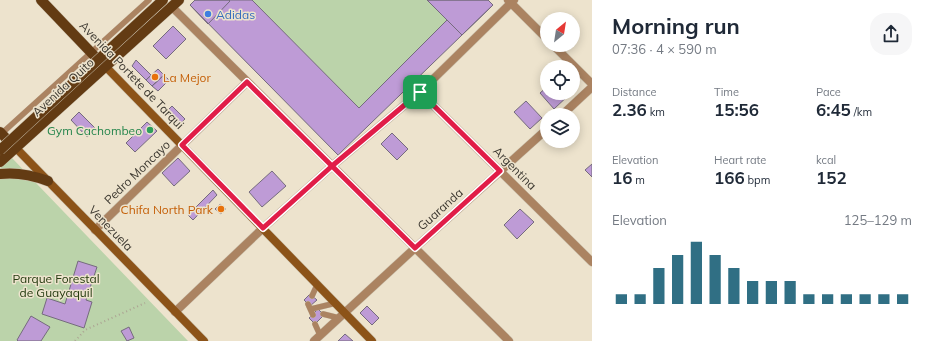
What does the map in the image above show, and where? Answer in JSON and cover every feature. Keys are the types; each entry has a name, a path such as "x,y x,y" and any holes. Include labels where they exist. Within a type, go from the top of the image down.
{"main road":[{"name":"Avenida Portete de Tarqui","path":"41,0 105,66"},
{"name":"Avenida Quito","path":"0,150 163,0"},
{"name":"Avenida Quito","path":"0,162 175,3"},
{"name":"Venezuela","path":"1,134 16,148"},
{"path":"0,174 18,173 48,181"}],"street":[{"path":"175,312 263,228 332,166 420,92 511,1 540,32"},
{"path":"175,3 247,82 509,341"},
{"path":"560,52 592,84"},
{"name":"Avenida Portete de Tarqui","path":"105,66 336,303 342,316 372,341"},
{"name":"Pedro Moncayo","path":"95,230 247,82"},
{"path":"570,108 592,87"},
{"name":"Argentina","path":"420,92 592,262"},
{"name":"Guaranda","path":"317,338 540,135"},
{"name":"Venezuela","path":"16,148 204,341"}],"lane":[{"name":"Avenida Quito","path":"1,134 149,0"},
{"path":"312,296 317,285"},
{"path":"312,315 310,306 336,303"},
{"path":"323,314 342,316"},
{"path":"315,324 317,338"}],"path":[{"path":"75,341 85,330 145,303"}],"green space":[{"path":"195,0 488,0 493,5 338,155 190,5"},
{"name":"Parque Forestal de Guayaquil","path":"12,158 188,341 0,341 0,168"}],"building":[{"path":"195,0 252,0 359,108 447,20 427,0 488,0 493,5 338,155 190,5"},
{"name":"Adidas","path":"195,0 230,1 208,24 190,5"},
{"path":"427,0 488,0 493,5 462,35"},
{"path":"173,26 186,39 166,59 153,46"},
{"path":"136,60 151,75 146,80 132,66"},
{"name":"La Mejor","path":"158,69 164,75 152,86 146,80"},
{"path":"164,75 169,80 158,91 152,86"},
{"path":"546,100 564,100 555,108 553,108"},
{"path":"526,101 540,116 540,120 530,129 514,112"},
{"path":"172,106 185,119 179,125 166,112"},
{"path":"79,112 96,129 87,137 71,120"},
{"path":"147,122 157,131 135,152 126,143"},
{"path":"392,133 408,149 397,160 381,144"},
{"path":"178,158 190,171 174,186 162,173"},
{"path":"592,164 592,177 585,170"},
{"path":"272,171 286,186 262,207 249,192"},
{"path":"213,190 217,195 193,220 188,215"},
{"name":"Chifa North Park","path":"220,204 226,209 221,214 215,209"},
{"path":"520,209 534,222 517,239 504,225"},
{"path":"78,261 97,267 86,300 92,302 84,328 42,314 47,298 65,304"},
{"path":"310,294 317,300 310,306 304,300"},
{"path":"367,306 379,318 372,325 360,313"},
{"path":"318,309 324,315 315,324 309,318"},
{"path":"31,316 50,327 41,341 18,341 17,340"},
{"path":"129,327 134,338 127,341 121,331"},
{"path":"345,334 353,341 338,341"}],"place":[{"name":"Adidas","path":"208,14"},
{"name":"La Mejor","path":"155,77"},
{"name":"Gym Cachombeo","path":"150,130"},
{"name":"Chifa North Park","path":"221,209"}],"route":[{"path":"420,92 332,166 263,228 182,145 247,82 332,166 415,248 500,171 420,92"}]}
